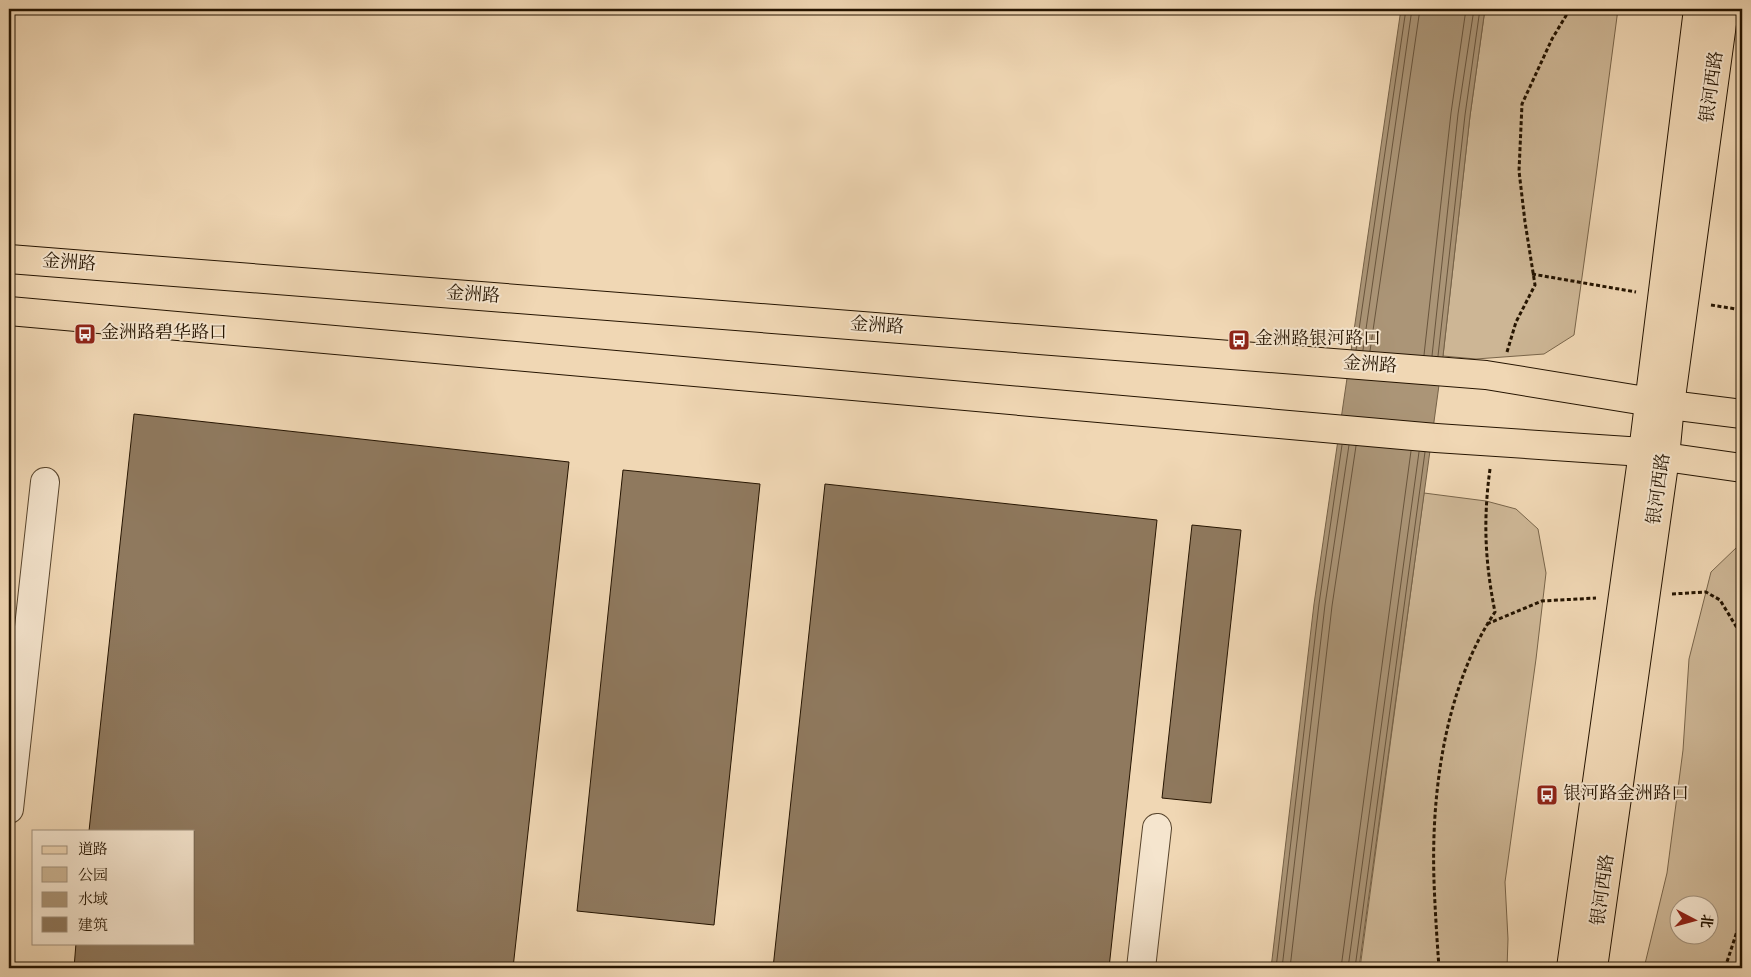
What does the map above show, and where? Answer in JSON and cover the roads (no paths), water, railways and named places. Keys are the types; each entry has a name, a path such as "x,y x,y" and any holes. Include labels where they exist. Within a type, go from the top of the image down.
{"main road":[{"name":"银河西路","path":"1593,968 1654,455 1698,9"},
{"name":"银河西路","path":"1659,403 1724,9"},
{"name":"金洲路","path":"9,259 1339,364 1495,366 1659,403 1742,414"},
{"path":"9,311 1318,428 1654,455 1742,468"},
{"name":"银河西路","path":"1571,968 1654,455"}],"lane":[{"path":"9,809 44,482"},
{"path":"1142,968 1157,828"}],"water":[{"path":"1401,9 1485,9 1470,116 1443,356 1359,968 1271,968 1314,604"}],"place":[{"name":"金洲路碧华路口","path":"85,334"},
{"name":"金洲路银河路口","path":"1239,340"},
{"name":"银河路金洲路口","path":"1547,795"}]}
